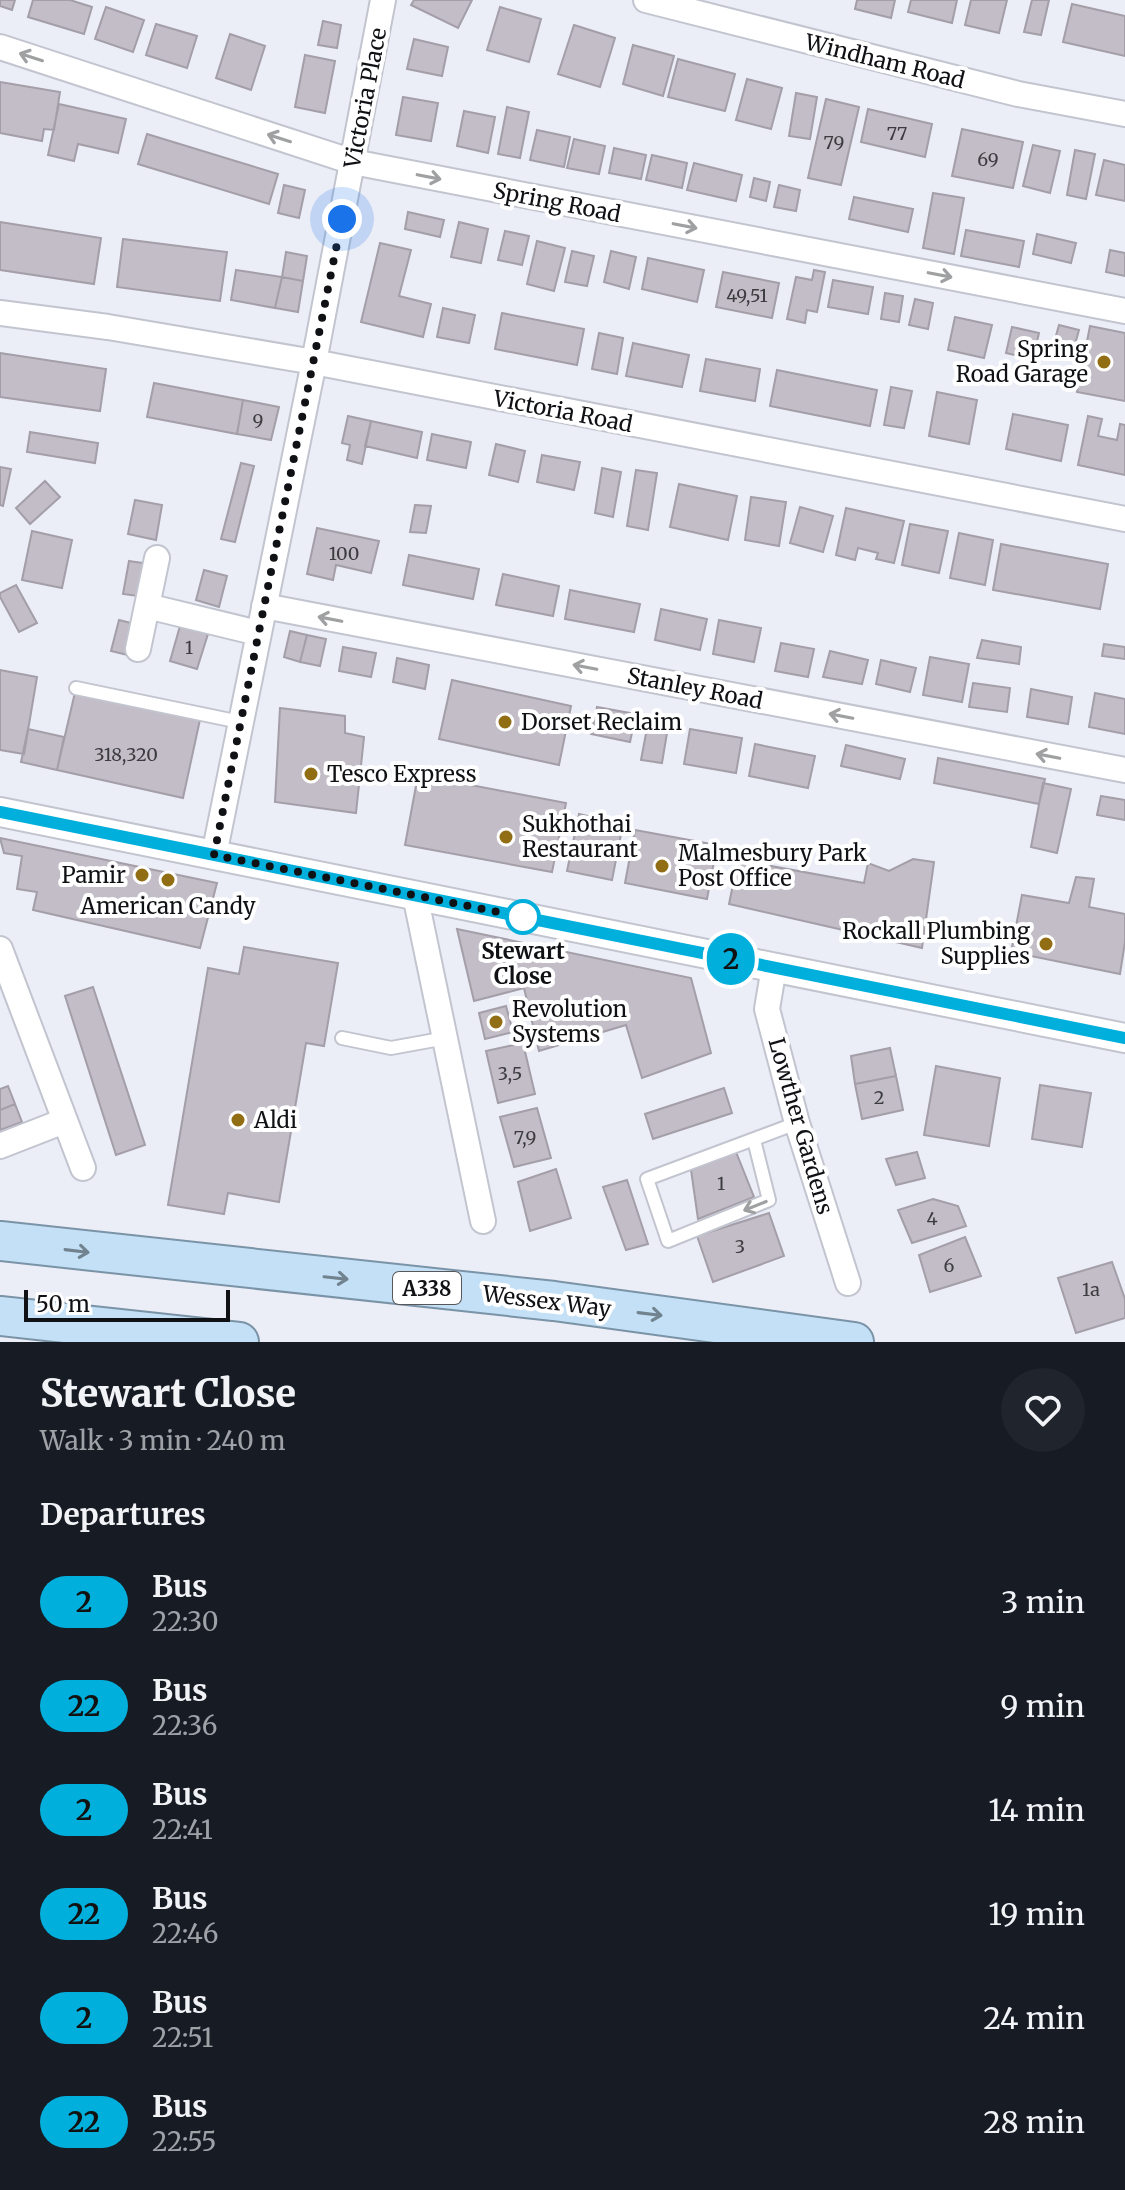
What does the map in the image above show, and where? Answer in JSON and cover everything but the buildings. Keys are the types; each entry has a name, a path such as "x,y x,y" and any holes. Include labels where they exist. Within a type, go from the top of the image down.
{"highway":[{"name":"Wessex Way","path":"0,1241 554,1301 854,1342"},
{"path":"0,1316 239,1342"}],"street":[{"name":"Victoria Place","path":"214,855 314,362 383,0"},
{"name":"Windham Road","path":"646,0 1018,94 1125,114"},
{"name":"Spring Road","path":"0,47 353,162 1125,311"},
{"name":"Victoria Road","path":"0,313 108,327 314,362 1125,519"},
{"path":"138,649 157,558"},
{"path":"147,606 258,633"},
{"name":"Stanley Road","path":"264,606 1125,770"},
{"path":"0,812 1125,1038"},
{"path":"415,895 483,1221"},
{"path":"0,949 83,1168"},
{"name":"Lowther Gardens","path":"774,967 767,1009 797,1123 848,1283"},
{"path":"0,1146 64,1121"}],"lane":[{"path":"76,688 240,722"},
{"path":"342,1038 391,1048 446,1038"},
{"path":"754,1140 769,1200 668,1241 647,1179 797,1123"}],"bus line":[{"name":"2","path":"0,812 1125,1038"}],"place":[{"name":"Spring Road Garage","path":"1104,362"},
{"name":"Dorset Reclaim","path":"505,722"},
{"name":"Tesco Express","path":"311,774"},
{"name":"Sukhothai Restaurant","path":"506,837"},
{"name":"Malmesbury Park Post Office","path":"662,866"},
{"name":"Pamir","path":"142,875"},
{"name":"American Candy","path":"168,880"},
{"name":"Stewart Close","path":"523,917"},
{"name":"Rockall Plumbing Supplies","path":"1046,944"},
{"name":"Revolution Systems","path":"496,1022"},
{"name":"Aldi","path":"238,1120"}],"route":[{"path":"342,219 214,855 528,918 523,917"}]}
